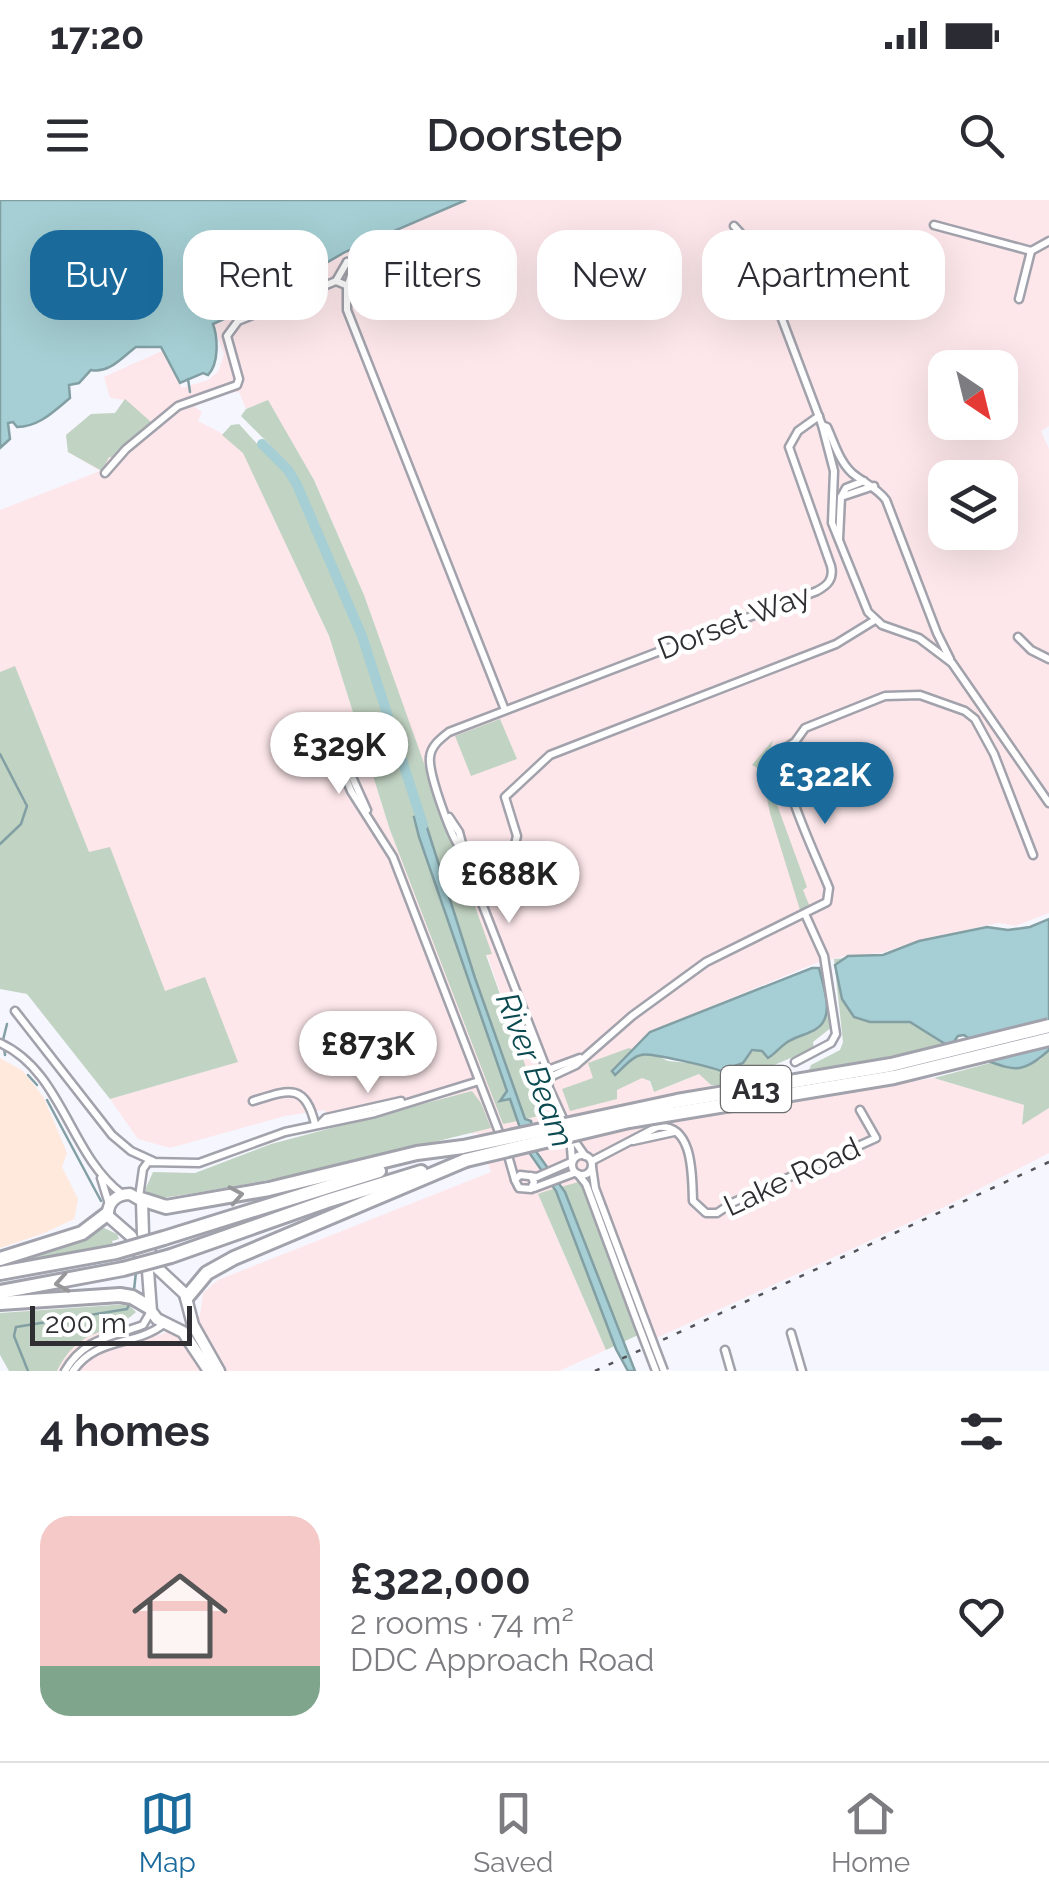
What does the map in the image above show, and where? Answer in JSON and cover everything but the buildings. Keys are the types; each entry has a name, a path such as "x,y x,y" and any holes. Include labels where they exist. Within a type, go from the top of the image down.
{"highway":[{"name":"A13","path":"0,1274 116,1252 465,1154 676,1101 891,1065 1049,1026"},
{"name":"A13","path":"0,1292 124,1270 465,1154 629,1121 894,1077 1049,1039"},
{"name":"A13","path":"140,1198 166,1207 252,1192 417,1154 465,1154"},
{"name":"A13","path":"187,1303 207,1273 234,1258 465,1154"},
{"path":"0,1258 82,1233 108,1210"},
{"path":"0,1303 120,1295 132,1297 150,1309"}],"main road":[{"path":"209,1371 191,1340 150,1309 148,1270 134,1241 113,1224 108,1210 124,1194 140,1198 144,1235 157,1269 181,1288 219,1371"},
{"path":"168,1322 180,1317 187,1303"}],"street":[{"path":"734,226 756,250 819,416 834,471 832,523 868,612 892,630 918,638 952,663"},
{"path":"934,226 1031,250 1049,241"},
{"path":"1020,300 1031,250"},
{"path":"106,473 126,449 178,406 237,384 239,378 227,344 231,327 336,281 348,263"},
{"path":"336,281 348,286 348,313"},
{"path":"351,320 505,710"},
{"name":"Dorset Way","path":"469,870 456,825 432,776 430,755 440,739 462,726 828,584 831,566 790,447 798,431 819,416"},
{"path":"822,425 828,427 844,464 855,476 874,486 891,512 952,663 1049,803"},
{"path":"834,486 855,476"},
{"path":"839,540 841,497 846,488 866,481"},
{"path":"841,497 874,486"},
{"path":"660,1371 595,1188 590,1161 570,1134 469,870 513,852 517,836 505,797 547,757 836,644 875,620"},
{"path":"918,638 930,635 933,622"},
{"path":"1018,636 1031,650 1049,660"},
{"path":"547,1075 581,1058 706,962 827,902 830,893 791,791 782,756 804,728 885,696 920,695 965,712 975,720 994,754 1032,855"},
{"path":"341,760 351,791 392,857 520,1189 531,1189 572,1162 590,1161"},
{"path":"795,1062 831,1043 836,1032 824,956 812,923 804,914"},
{"path":"15,1011 112,1135 131,1151 154,1162 173,1165 198,1163 318,1123 336,1123 479,1081"},
{"path":"3,1044 24,1054 40,1072 99,1172 108,1210"},
{"path":"254,1102 282,1092 299,1093 309,1102 318,1123"},
{"name":"Lake Road","path":"590,1161 657,1127 668,1126 680,1134 687,1150 694,1178 693,1201 706,1213 717,1213 876,1138 860,1110"},
{"path":"570,1134 576,1174 586,1184 642,1323"},
{"path":"511,1161 534,1182 531,1189"},
{"path":"576,1174 590,1161"},
{"path":"140,1198 145,1165 154,1162"},
{"path":"99,1172 124,1194 140,1181"},
{"path":"562,1172 576,1174"},
{"path":"515,1180 528,1175 544,1179"},
{"path":"65,1371 90,1343 143,1325 150,1309"},
{"path":"73,1371 92,1351 106,1344 142,1338 168,1322"},
{"path":"790,1333 802,1371"},
{"path":"724,1350 731,1371"}],"shaded area":[{"path":"466,200 1049,200 1049,426 1041,431 1049,449 1049,913 1015,926 998,923 927,938 881,953 816,963 650,1032 634,1050 654,1092 700,1074 711,1085 725,1086 733,1110 934,1078 1024,1105 1022,1123 1049,1108 1049,1153 944,1207 641,1345 586,1192 571,1185 538,1194 606,1350 559,1371 57,1371 65,1355 79,1341 100,1330 122,1325 160,1335 200,1316 203,1293 218,1280 491,1172 477,1133 472,1134 455,1095 330,1127 325,1110 285,1116 170,1148 138,1139 110,1099 237,1062 165,992 110,848 89,853 15,667 0,672 0,510 100,471 68,452 66,435 91,414 115,413 124,400 110,398 104,377 164,350 182,388 208,380 218,372 224,354 213,324 216,320 328,320 328,262 348,251 348,320 517,320 517,230 396,230","holes":["239,392 246,409 268,401 314,480 364,595 542,1115 503,1123 390,830 329,636 243,452 221,433 198,421 202,412 194,406"]},
{"path":"0,1058 23,1071 44,1098 67,1153 62,1167 78,1199 74,1219 0,1248"}],"green space":[{"path":"125,399 151,422 115,458 109,457 102,471 68,452 66,435 91,414 115,413"},
{"path":"268,400 314,480 364,595 492,954 486,955 543,1115 503,1124 390,830 329,636 243,453 222,435 231,425 239,424 267,455 270,445 241,416 246,409"},
{"path":"15,666 89,852 110,847 165,991 205,977 238,1062 110,1099 27,994 0,989 0,672"},
{"path":"500,719 517,759 471,776 455,736"},
{"path":"773,740 764,769 807,887 803,890 810,907 800,910 761,770 752,765"},
{"path":"847,958 843,988 854,1016 870,1022 910,1022 944,1045 808,1073 811,1065 840,1050 843,1042 834,959"},
{"path":"825,961 832,1027 813,1042 814,1048 725,1086 711,1085 699,1074 654,1092 650,1081 642,1078 617,1090 617,1099 570,1111 562,1089 593,1078 588,1063 629,1048 634,1050 612,1071 637,1055 651,1053 668,1061 709,1065 743,1063 757,1051 768,1058 822,1024 827,1010 819,968"},
{"path":"1049,1050 1049,1108 1022,1125 1024,1105 934,1078 994,1062 1001,1067 1040,1060"},
{"path":"472,1091 491,1128 240,1185 155,1199 145,1190 153,1172 195,1173 271,1144"},
{"path":"581,1181 638,1335 606,1350 538,1194"},
{"path":"102,1227 117,1234 119,1239 112,1241 114,1247 0,1267 0,1262"},
{"path":"128,1304 136,1312 76,1345 57,1371 9,1371 0,1355 0,1313"}],"water":[{"path":"0,200 466,200 396,230 348,230 348,251 328,262 328,230 183,230 183,320 222,320 213,324 216,351 208,375 203,373 180,383 161,347 136,347 109,367 91,370 79,383 69,385 70,398 46,417 25,426 8,423 10,439 0,448"},
{"path":"423,815 475,978 525,1119 531,1121 535,1150 565,1192 635,1371 628,1371 616,1349 556,1191 528,1151 510,1099 500,1101 507,1091 419,837 414,817"},
{"path":"1049,919 1049,1050 1030,1064 1014,1068 976,1057 971,1040 964,1035 958,1036 950,1047 910,1022 870,1022 854,1017 842,999 835,965 848,956 883,955 919,941 987,927 1030,927"},
{"path":"819,968 826,1001 822,1024 768,1058 762,1051 752,1050 743,1063 721,1071 641,1055 615,1075 612,1071 650,1032"}],"waterway":[{"path":"188,379 190,392"},
{"name":"River Beam","path":"262,444 297,485 362,636 423,825"},
{"path":"0,754 27,806 21,824 0,844"},
{"path":"5,1055 7,1024"},
{"path":"28,1075 37,1085"},
{"path":"47,1100 101,1201"},
{"path":"134,1290 136,1272"},
{"path":"28,1371 14,1336 16,1327 127,1309 129,1305"}],"railway":[{"path":"595,1371 1049,1162"}]}
